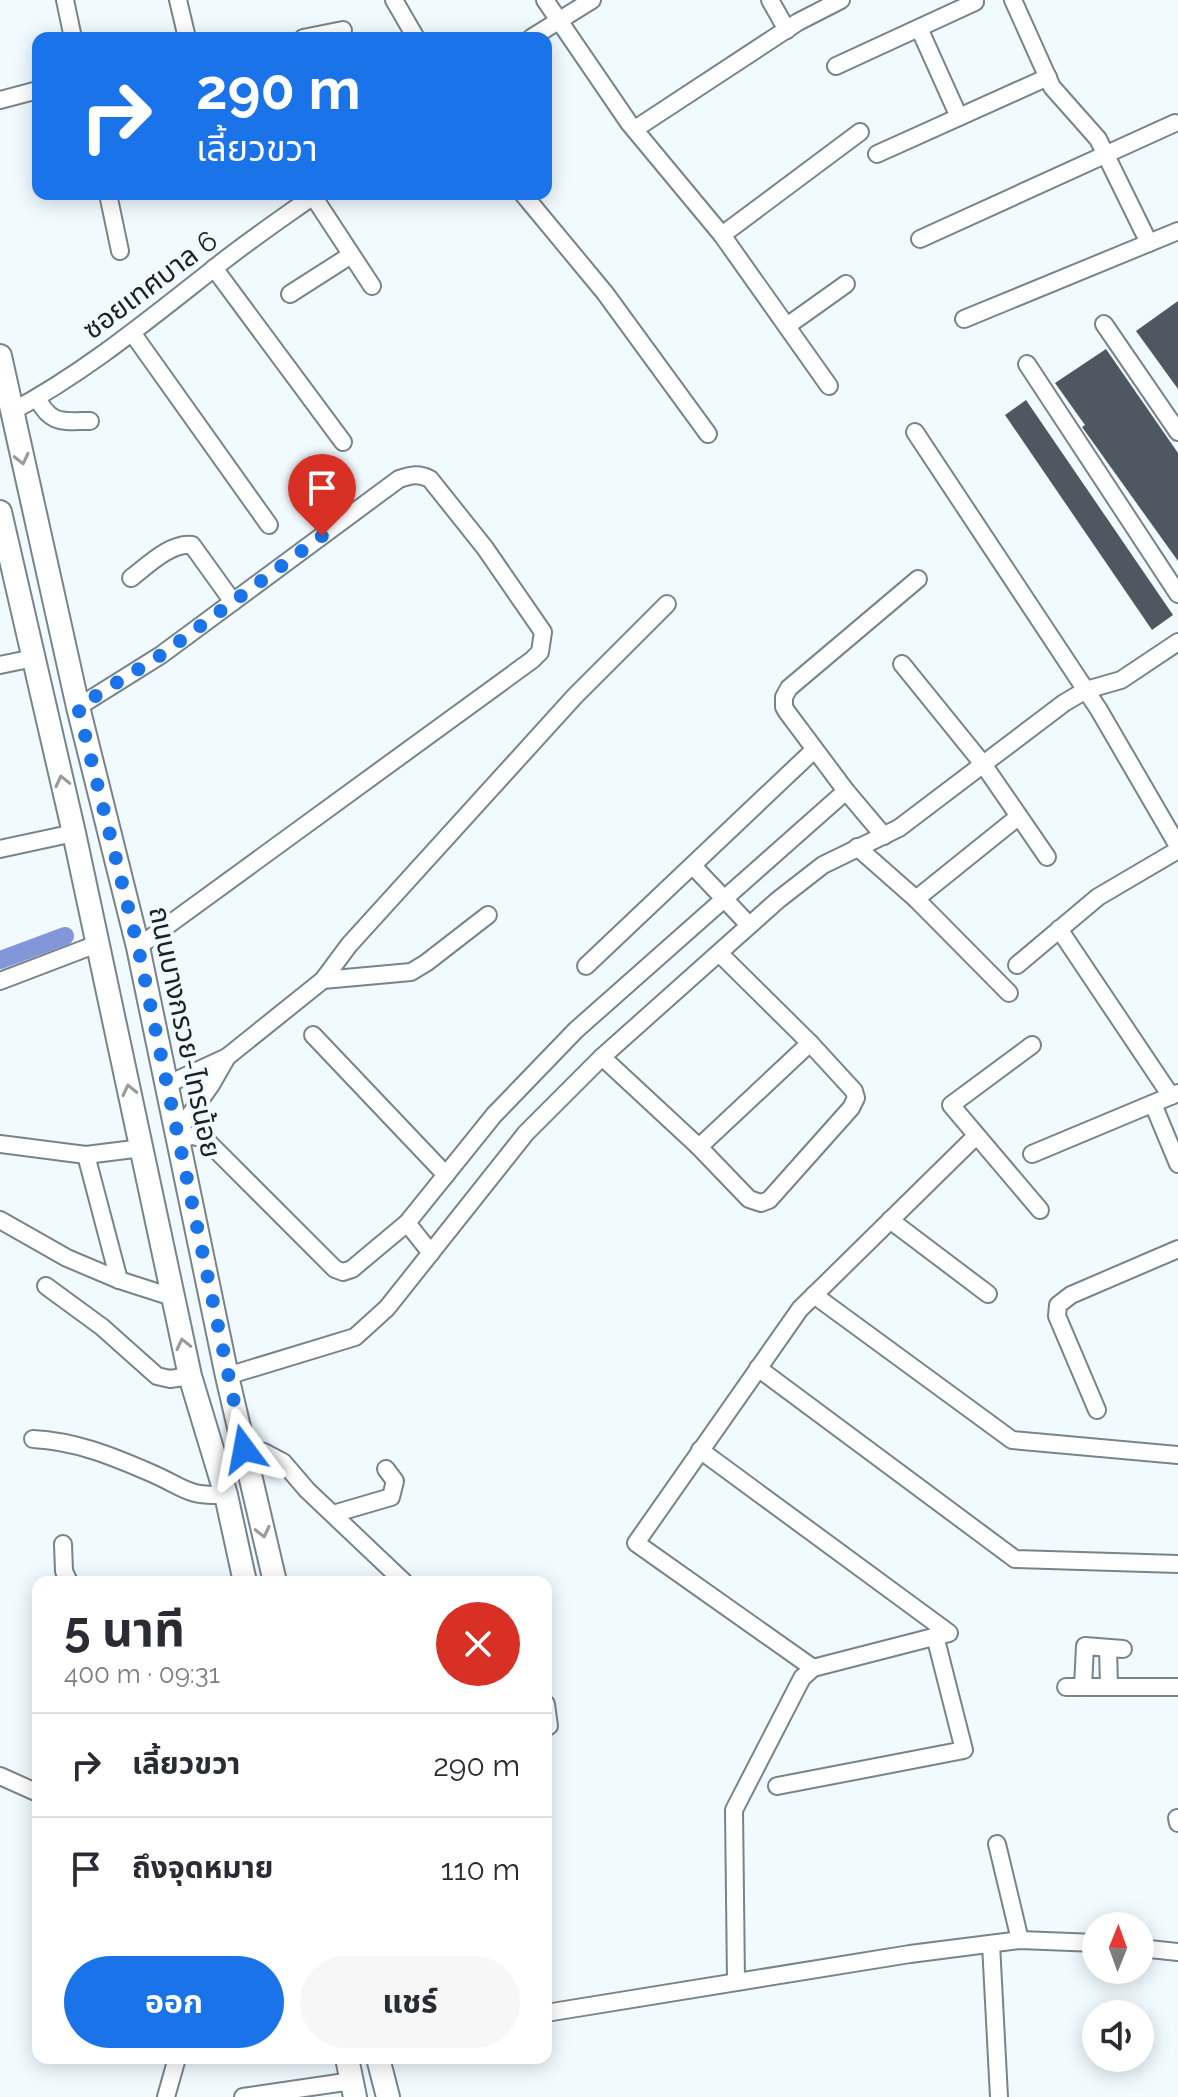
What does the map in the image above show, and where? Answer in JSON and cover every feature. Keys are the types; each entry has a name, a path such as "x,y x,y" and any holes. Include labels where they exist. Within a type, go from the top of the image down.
{"main road":[{"name":"ถนนบางกรวย-ไทรน้อย","path":"0,356 78,707 138,947 227,1376 274,1576"},
{"path":"0,512 4,548 20,598 74,833 190,1376 226,1495 244,1576"},
{"path":"20,598 52,590"},
{"path":"348,2064 353,2089"},
{"path":"380,2064 388,2097"}],"street":[{"path":"65,0 72,32"},
{"path":"178,0 186,32"},
{"path":"394,0 413,32"},
{"path":"545,0 635,129 722,235 829,386"},
{"path":"540,32 592,0"},
{"path":"770,0 787,30"},
{"path":"635,129 787,30 841,0"},
{"path":"1013,0 1052,87 1098,139 1149,243"},
{"path":"836,66 975,2"},
{"path":"919,28 959,117"},
{"path":"333,32 343,30"},
{"path":"877,154 1048,77"},
{"path":"0,100 32,92"},
{"path":"920,239 1175,123"},
{"path":"722,235 860,132"},
{"path":"109,200 120,251"},
{"name":"ซอยเทศบาล 6","path":"11,412 133,334 214,268 307,200"},
{"path":"317,200 372,286"},
{"path":"528,200 605,293 708,434"},
{"path":"964,319 1178,231"},
{"path":"290,294 351,255"},
{"path":"214,268 343,442"},
{"path":"787,326 846,284"},
{"path":"1104,324 1178,432"},
{"path":"133,334 269,525"},
{"path":"1027,364 1178,594"},
{"path":"37,398 45,413 52,418 90,421"},
{"path":"915,432 1086,690 1178,848 1098,897 1017,965"},
{"path":"78,707 161,655 399,479 423,475 430,479 485,548 543,632 543,645 532,660 138,947"},
{"path":"131,578 174,548 192,545 233,602"},
{"path":"884,836 814,750 784,707 784,697 789,688 918,579"},
{"path":"166,1085 227,1057 323,980 349,945 575,696 667,604"},
{"path":"227,1376 355,1337 387,1308 526,1133 602,1057 749,925 823,865 899,828 1064,703 1086,690 1121,680 1178,642"},
{"path":"0,665 34,658"},
{"path":"902,664 983,764 1047,857"},
{"path":"586,966 694,867 814,750"},
{"path":"178,1136 205,1139 335,1269 343,1272 352,1269 407,1223 494,1115 576,1030 846,791"},
{"path":"916,899 1018,817"},
{"path":"0,849 74,833"},
{"path":"857,847 916,899 1009,993"},
{"path":"694,867 749,925"},
{"path":"323,980 411,972 488,915"},
{"path":"1032,1154 1175,1095 1059,929"},
{"path":"0,981 97,944"},
{"path":"602,1057 699,1147 749,1199 761,1203 769,1200 855,1103 854,1091 719,953"},
{"path":"313,1035 446,1175"},
{"path":"699,1147 810,1043"},
{"path":"1032,1045 951,1105 1040,1210"},
{"path":"178,1136 227,1057"},
{"path":"1153,1104 1178,1164"},
{"path":"813,1668 636,1543 800,1309 976,1136"},
{"path":"0,1144 86,1155 142,1148"},
{"path":"86,1155 119,1280"},
{"path":"0,1220 67,1258 119,1280 172,1297"},
{"path":"890,1220 988,1294"},
{"path":"407,1223 431,1253"},
{"path":"1097,1410 1057,1316 1058,1305 1071,1295 1178,1249"},
{"path":"46,1286 102,1327 157,1376 170,1379 190,1376"},
{"path":"814,1295 1012,1440 1178,1455"},
{"path":"758,1368 1015,1559 1178,1564"},
{"path":"33,1439 61,1440 88,1448 154,1474 198,1496 226,1495"},
{"path":"244,1449 264,1452 283,1462 307,1490 398,1576"},
{"path":"700,1450 949,1633 813,1668 802,1678 734,1810 736,1982"},
{"path":"333,1514 391,1497 395,1481 386,1469"},
{"path":"63,1544 66,1576"},
{"path":"777,1786 964,1750 935,1636"},
{"path":"1109,1687 1116,1648 1084,1647 1074,1687 1109,1687 1178,1687"},
{"path":"0,1776 32,1790"},
{"path":"997,1844 1020,1940"},
{"path":"552,2012 1020,1940 1082,1942"},
{"path":"991,1944 999,2097"},
{"path":"1154,1949 1178,1952"},
{"path":"166,2097 175,2064"},
{"path":"243,2097 353,2089"}],"building":[{"path":"1178,301 1178,389 1136,331"},
{"path":"1106,349 1178,453 1178,561 1082,427 1085,425 1055,383"},
{"path":"1026,400 1173,615 1152,630 1005,415"}],"waterway":[{"path":"0,960 65,936"}],"route":[{"path":"244,1449 138,947 78,707 161,655 322,536"}]}
